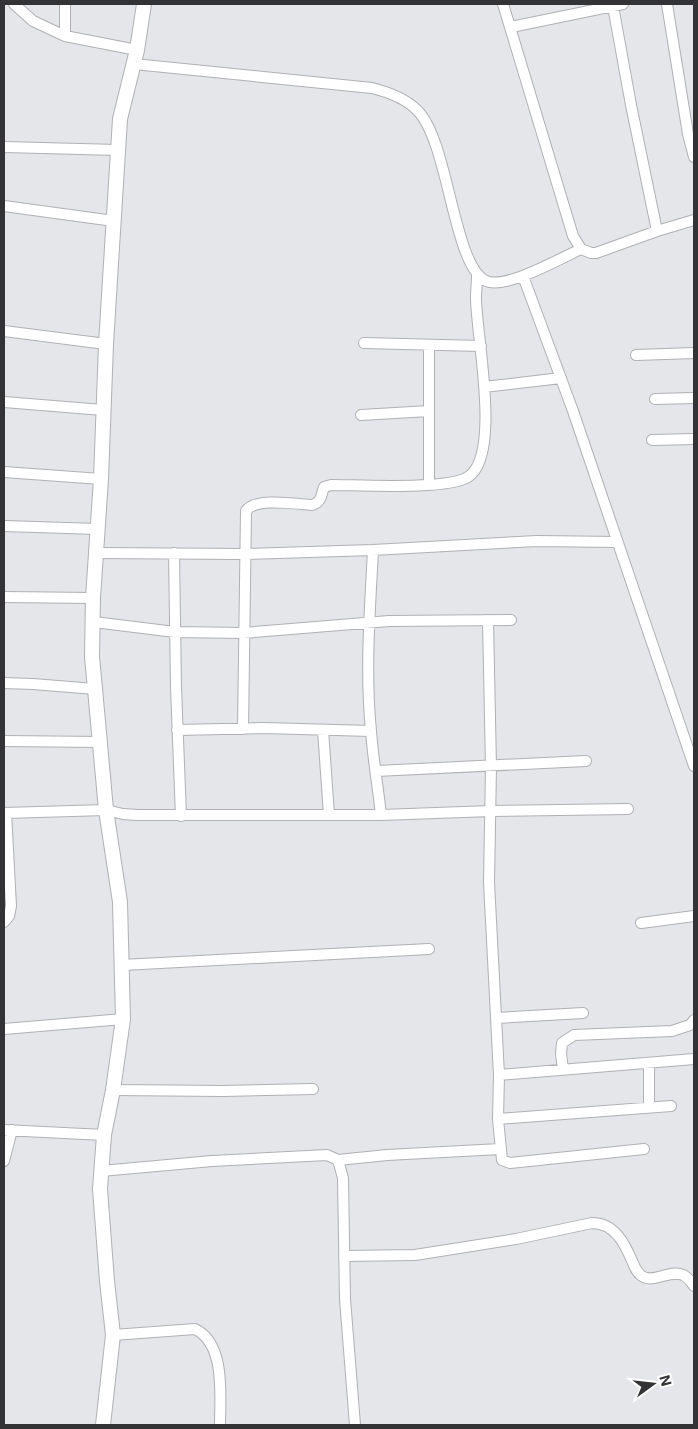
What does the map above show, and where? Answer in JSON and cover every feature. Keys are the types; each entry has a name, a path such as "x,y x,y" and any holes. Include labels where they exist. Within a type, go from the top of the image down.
{"street":[{"path":"14,4 33,21 64,36 137,50"},
{"path":"64,36 65,4"},
{"path":"103,1425 113,1335 100,1198 101,1171 104,1135 114,1090 122,1019 122,965 120,902 106,810 92,656 93,598 120,119 137,50 144,4"},
{"path":"503,4 573,236 582,249 591,254 602,252 694,220"},
{"path":"667,4 688,134 694,157"},
{"path":"511,27 618,5 631,105 658,231"},
{"path":"134,64 372,88 388,92 401,99 417,110 426,123 446,178 456,223 466,255 477,276 476,299 484,387 484,443 481,459 475,470 468,477 456,482 384,486 331,484 324,487 319,502 312,505 260,503 249,506 246,511 243,728"},
{"path":"4,147 118,150"},
{"path":"4,206 114,221"},
{"path":"477,276 488,282 500,283 523,276 582,249"},
{"path":"523,276 561,378 694,766"},
{"path":"4,331 106,344"},
{"path":"364,344 481,346"},
{"path":"429,345 429,484"},
{"path":"636,354 694,353"},
{"path":"484,387 561,378"},
{"path":"655,399 694,398"},
{"path":"4,402 103,410"},
{"path":"361,415 429,411"},
{"path":"652,440 694,439"},
{"path":"4,472 101,479"},
{"path":"4,526 98,530"},
{"path":"96,553 244,554 374,550 537,541 616,542"},
{"path":"374,550 369,622 371,731 381,815"},
{"path":"174,553 177,730 182,816"},
{"path":"4,597 93,598"},
{"path":"488,620 491,767 489,882 500,1075 498,1119 502,1160 510,1163 644,1149"},
{"path":"94,622 175,632 243,634 369,622 511,620"},
{"path":"4,683 95,689"},
{"path":"177,730 243,728 371,731"},
{"path":"323,730 329,815"},
{"path":"4,741 100,742"},
{"path":"376,772 586,761"},
{"path":"4,922 9,916 11,906 5,813 106,810 123,814 182,816 381,815 628,809"},
{"path":"641,923 694,916"},
{"path":"122,965 429,949"},
{"path":"496,1018 583,1013"},
{"path":"4,1029 122,1019"},
{"path":"563,1070 562,1043 574,1035 672,1031 690,1025 694,1020"},
{"path":"500,1075 694,1059"},
{"path":"649,1063 649,1107"},
{"path":"114,1090 223,1092 313,1089"},
{"path":"498,1119 671,1106"},
{"path":"4,1161 8,1130 104,1135"},
{"path":"101,1171 212,1161 327,1155 338,1160 387,1155 500,1149"},
{"path":"338,1160 343,1178 345,1299 354,1425"},
{"path":"344,1256 415,1255 516,1239 592,1223 601,1223 617,1234 625,1245 637,1272 642,1276 648,1278 676,1273 682,1274 694,1286"},
{"path":"113,1335 195,1329 204,1333 218,1362 221,1382 220,1425"}]}
